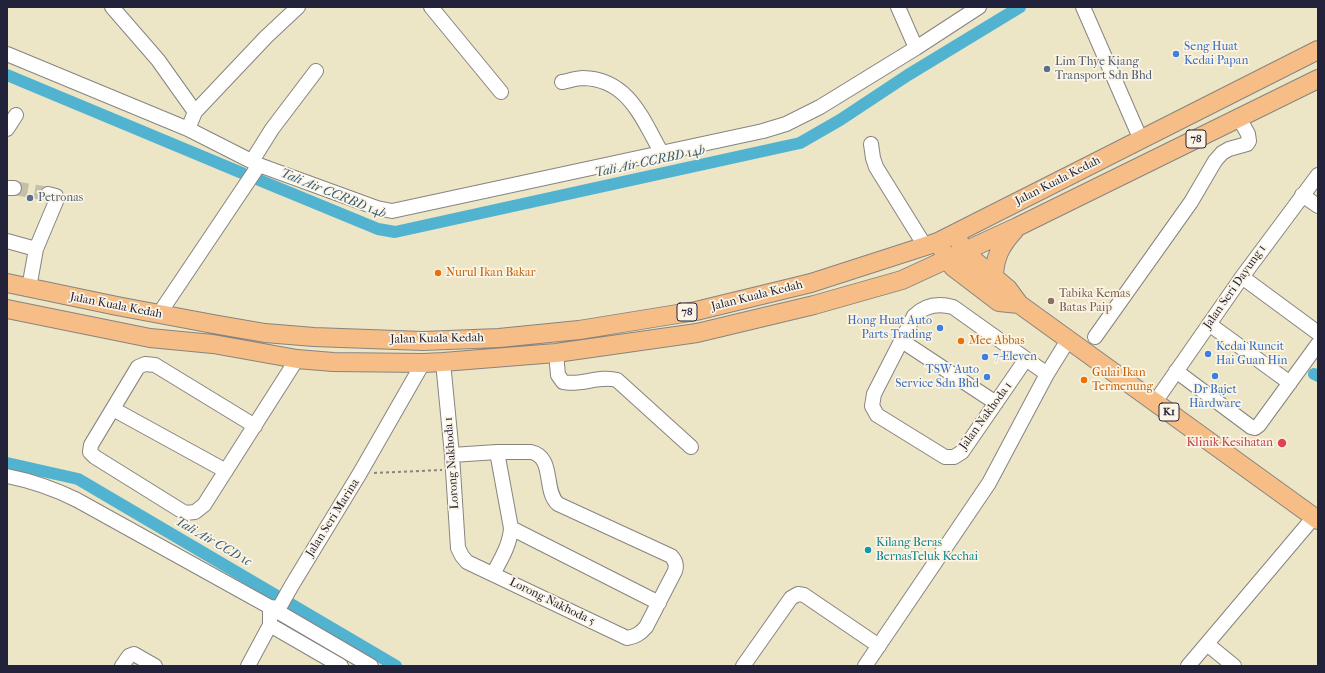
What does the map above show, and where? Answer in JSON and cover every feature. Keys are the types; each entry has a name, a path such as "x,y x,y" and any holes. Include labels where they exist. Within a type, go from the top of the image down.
{"main road":[{"name":"Jalan Kuala Kedah","path":"7,283 159,314 265,333 314,337 423,341 499,338 579,330 696,311 811,283 932,244 1318,50"},
{"name":"Jalan Kuala Kedah","path":"7,308 150,338 212,344 297,359 340,362 423,363 556,353 697,333 814,305 902,280 1017,227 1318,79"},
{"path":"994,278 994,268 999,250 1017,227"},
{"name":"K1","path":"956,233 964,252 1008,289 1019,304 1316,518"},
{"path":"932,244 952,267 999,302 1019,304"},
{"path":"902,280 918,274 936,272 953,275 969,281"}],"street":[{"path":"112,7 158,60 195,112"},
{"path":"188,129 195,112 298,7"},
{"path":"431,7 502,92"},
{"path":"898,7 916,48"},
{"path":"7,54 188,129 256,163 377,208 392,211 763,131 786,124 820,107 979,7"},
{"path":"1083,7 1140,140"},
{"path":"159,314 256,163 272,130 316,72"},
{"path":"562,82 582,78 605,81 615,87 629,98 661,152"},
{"path":"7,129 16,115"},
{"path":"1095,337 1191,202 1215,161 1222,153 1229,149 1247,144 1249,141 1248,134 1239,118"},
{"path":"871,144 876,167 932,244"},
{"name":"Jalan Seri Dayung 1","path":"1155,402 1242,277 1318,175"},
{"path":"29,288 36,249 57,199 56,196 48,194"},
{"path":"1302,195 1318,206"},
{"path":"7,241 36,249"},
{"path":"1242,277 1318,333"},
{"path":"996,403 902,341 914,316 920,311 934,305 946,305 953,307 1047,374"},
{"path":"1209,324 1290,383"},
{"path":"865,666 989,483 1047,374 1068,340"},
{"name":"Jalan Nakhoda 1","path":"902,341 874,394 872,406 877,415 945,457 954,457 962,452 1026,359"},
{"path":"1176,371 1253,428 1259,425 1318,344"},
{"path":"556,353 558,375 563,382 605,378 618,380 691,447"},
{"path":"255,426 154,365 145,364 138,367 90,445 90,452 94,457 184,513 195,512 204,505 255,426 297,359"},
{"name":"Lorong Nakhoda 1","path":"443,362 453,462 458,548 467,562"},
{"name":"Jalan Seri Marina","path":"248,666 270,625 274,607 288,591 360,473 423,363"},
{"path":"113,409 226,471"},
{"path":"493,574 506,548 511,528 497,452"},
{"path":"453,462 497,452 537,453 543,459 552,496 558,504 671,556 674,559 676,569 659,603 511,528"},
{"path":"7,476 43,485 71,497 274,607 371,666"},
{"path":"1188,666 1316,518"},
{"name":"Lorong Nakhoda 5","path":"467,562 627,638 637,636 646,627 659,603"},
{"path":"743,666 791,598 798,594 804,595 879,646"},
{"path":"270,625 341,666"},
{"path":"1207,644 1234,666"},
{"path":"122,666 126,659 134,654 155,666"}],"path":[{"path":"360,473 453,462"}],"waterway":[{"name":"Tali Air CCRBD 14b","path":"259,180 378,229 395,232 800,143 840,120 908,75 1020,7"},
{"name":"Tali Air CCRBD 14b","path":"7,75 242,173"},
{"path":"1314,374 1318,376"},
{"name":"Tali Air CCD 1c","path":"7,463 78,479 396,666"}],"tunnel":[{"path":"14,188 48,194"}],"place":[{"name":"Seng Huat Kedai Papan","path":"1176,54"},
{"name":"Lim Thye Kiang Transport Sdn Bhd","path":"1047,69"},
{"name":"Petronas","path":"30,198"},
{"name":"Nurul Ikan Bakar","path":"438,273"},
{"name":"Tabika Kemas Batas Paip","path":"1051,301"},
{"name":"Hong Huat Auto Parts Trading","path":"940,328"},
{"name":"Mee Abbas","path":"961,341"},
{"name":"Kedai Runcit Hai Guan Hin","path":"1208,354"},
{"name":"7-Eleven","path":"985,357"},
{"name":"Dr Bajet Hardware","path":"1215,376"},
{"name":"TSW Auto Service Sdn Bhd","path":"987,377"},
{"name":"Gulai Ikan Termenung","path":"1084,380"},
{"name":"Klinik Kesihatan","path":"1282,443"},
{"name":"Kilang Beras BernasTeluk Kechai","path":"868,550"}]}
